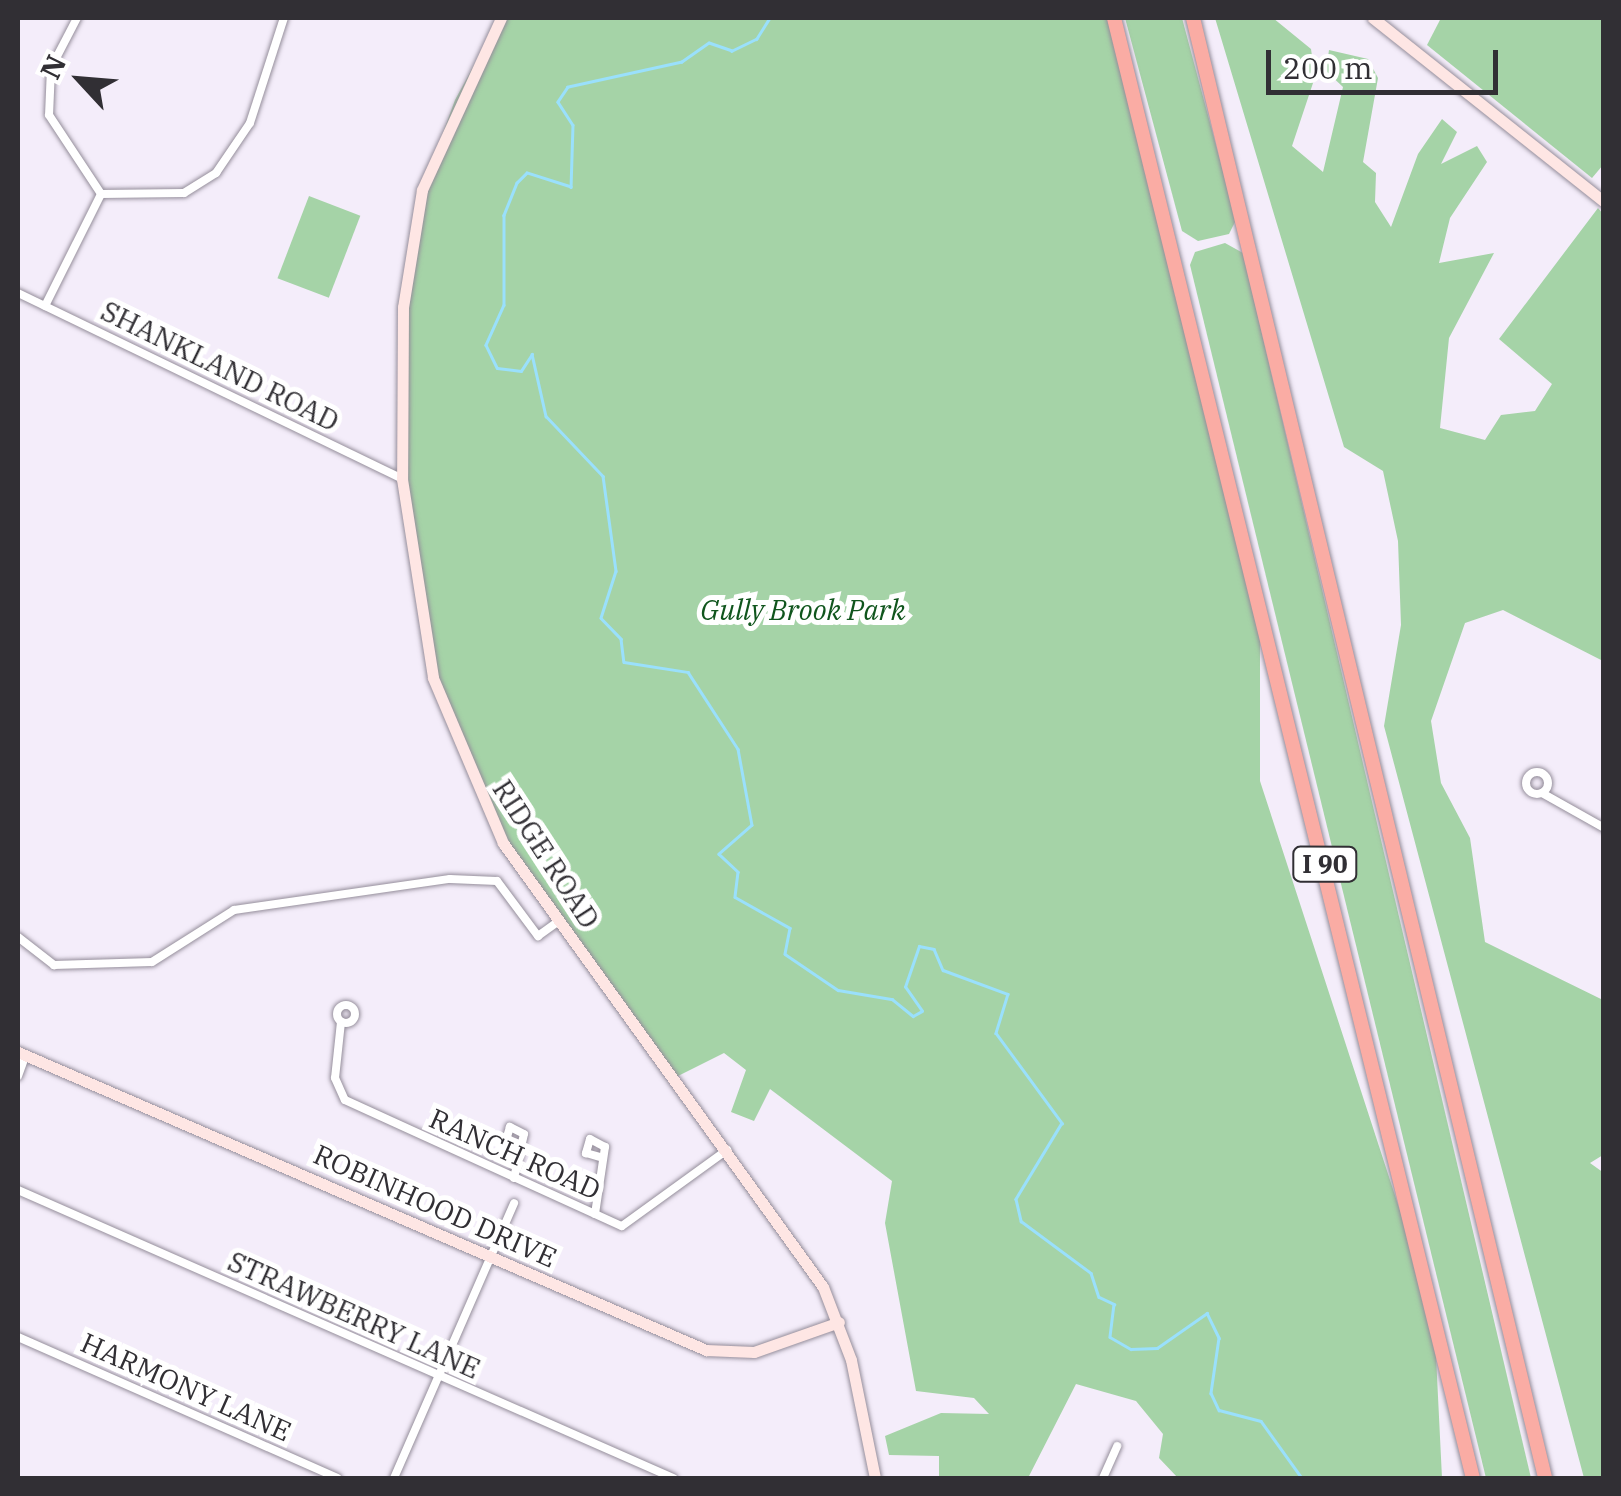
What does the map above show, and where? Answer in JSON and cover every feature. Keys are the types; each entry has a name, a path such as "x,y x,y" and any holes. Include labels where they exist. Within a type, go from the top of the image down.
{"highway":[{"name":"I 90","path":"1114,18 1473,1478"},
{"name":"I 90","path":"1193,18 1546,1478"}],"main road":[{"name":"RIDGE ROAD","path":"501,18 422,190 402,307 402,480 423,629 452,738 491,823 557,922 727,1150 839,1322 874,1478"},
{"path":"1373,18 1604,202"},
{"name":"ROBINHOOD DRIVE","path":"22,1053 706,1350 754,1352 839,1322"}],"street":[{"path":"76,18 51,68 50,115 101,194"},
{"path":"101,194 184,193 216,173 250,124 284,18"},
{"path":"46,306 101,194"},
{"name":"SHANKLAND ROAD","path":"18,293 402,480"},
{"path":"1542,793 1604,828"},
{"path":"18,937 54,965 152,962 234,910 450,879 497,882 538,936 557,922"},
{"name":"RANCH ROAD","path":"341,1022 335,1078 345,1100 595,1214 631,1226 727,1150"},
{"path":"18,1076 22,1053"},
{"path":"514,1178 519,1144"},
{"path":"595,1214 600,1157"},
{"name":"STRAWBERRY LANE","path":"18,1190 673,1478"},
{"path":"394,1478 514,1203"},
{"name":"HARMONY LANE","path":"18,1337 336,1478"},
{"path":"1103,1478 1118,1446"}],"green space":[{"name":"Gully Brook Park","path":"500,18 1114,18 1260,587 1260,781 1434,1315 1442,1478 1178,1478 1159,1458 1163,1434 1136,1401 1076,1384 1028,1478 939,1478 939,1456 889,1455 885,1436 941,1413 989,1414 974,1398 916,1391 885,1223 892,1181 770,1089 754,1121 731,1112 746,1070 724,1053 674,1078 491,823 433,678 402,479 403,307 422,190 455,100"},
{"path":"1125,18 1182,18 1236,220 1229,234 1198,241 1182,231"},
{"path":"1215,18 1273,18 1311,49 1315,77 1292,146 1323,172 1343,87 1326,71 1329,50 1368,59 1378,78 1363,162 1376,173 1375,202 1391,227 1418,154 1442,119 1457,132 1441,164 1477,146 1487,162 1450,218 1439,263 1494,253 1449,338 1440,428 1485,440 1501,415 1535,411 1552,384 1499,339 1598,208 1603,214 1603,661 1503,610 1465,623 1431,721 1441,783 1470,838 1485,942 1603,1000 1603,1155 1590,1163 1604,1173 1603,1478 1584,1478 1384,726 1401,625 1398,541 1383,471 1344,447"},
{"path":"1441,18 1603,18 1603,165 1592,178 1427,45"},
{"path":"309,196 360,216 329,298 277,278"},
{"path":"1225,243 1243,253 1531,1478 1486,1478 1190,265 1195,252"}],"waterway":[{"path":"770,18 757,39 732,51 709,43 682,62 568,87 558,102 573,125 571,187 527,173 517,183 504,215 504,305 486,345 497,368 521,371 532,354 546,416 603,476 616,571 601,618 621,639 624,662 688,672 738,749 752,825 719,854 738,872 735,897 790,928 785,954 838,990 892,999 913,1016 922,1011 905,987 919,946 934,949 943,970 1008,994 996,1033 1062,1123 1016,1199 1021,1221 1091,1273 1099,1297 1114,1304 1110,1337 1131,1349 1157,1348 1207,1313 1219,1338 1211,1393 1219,1410 1261,1421 1302,1478"}]}
